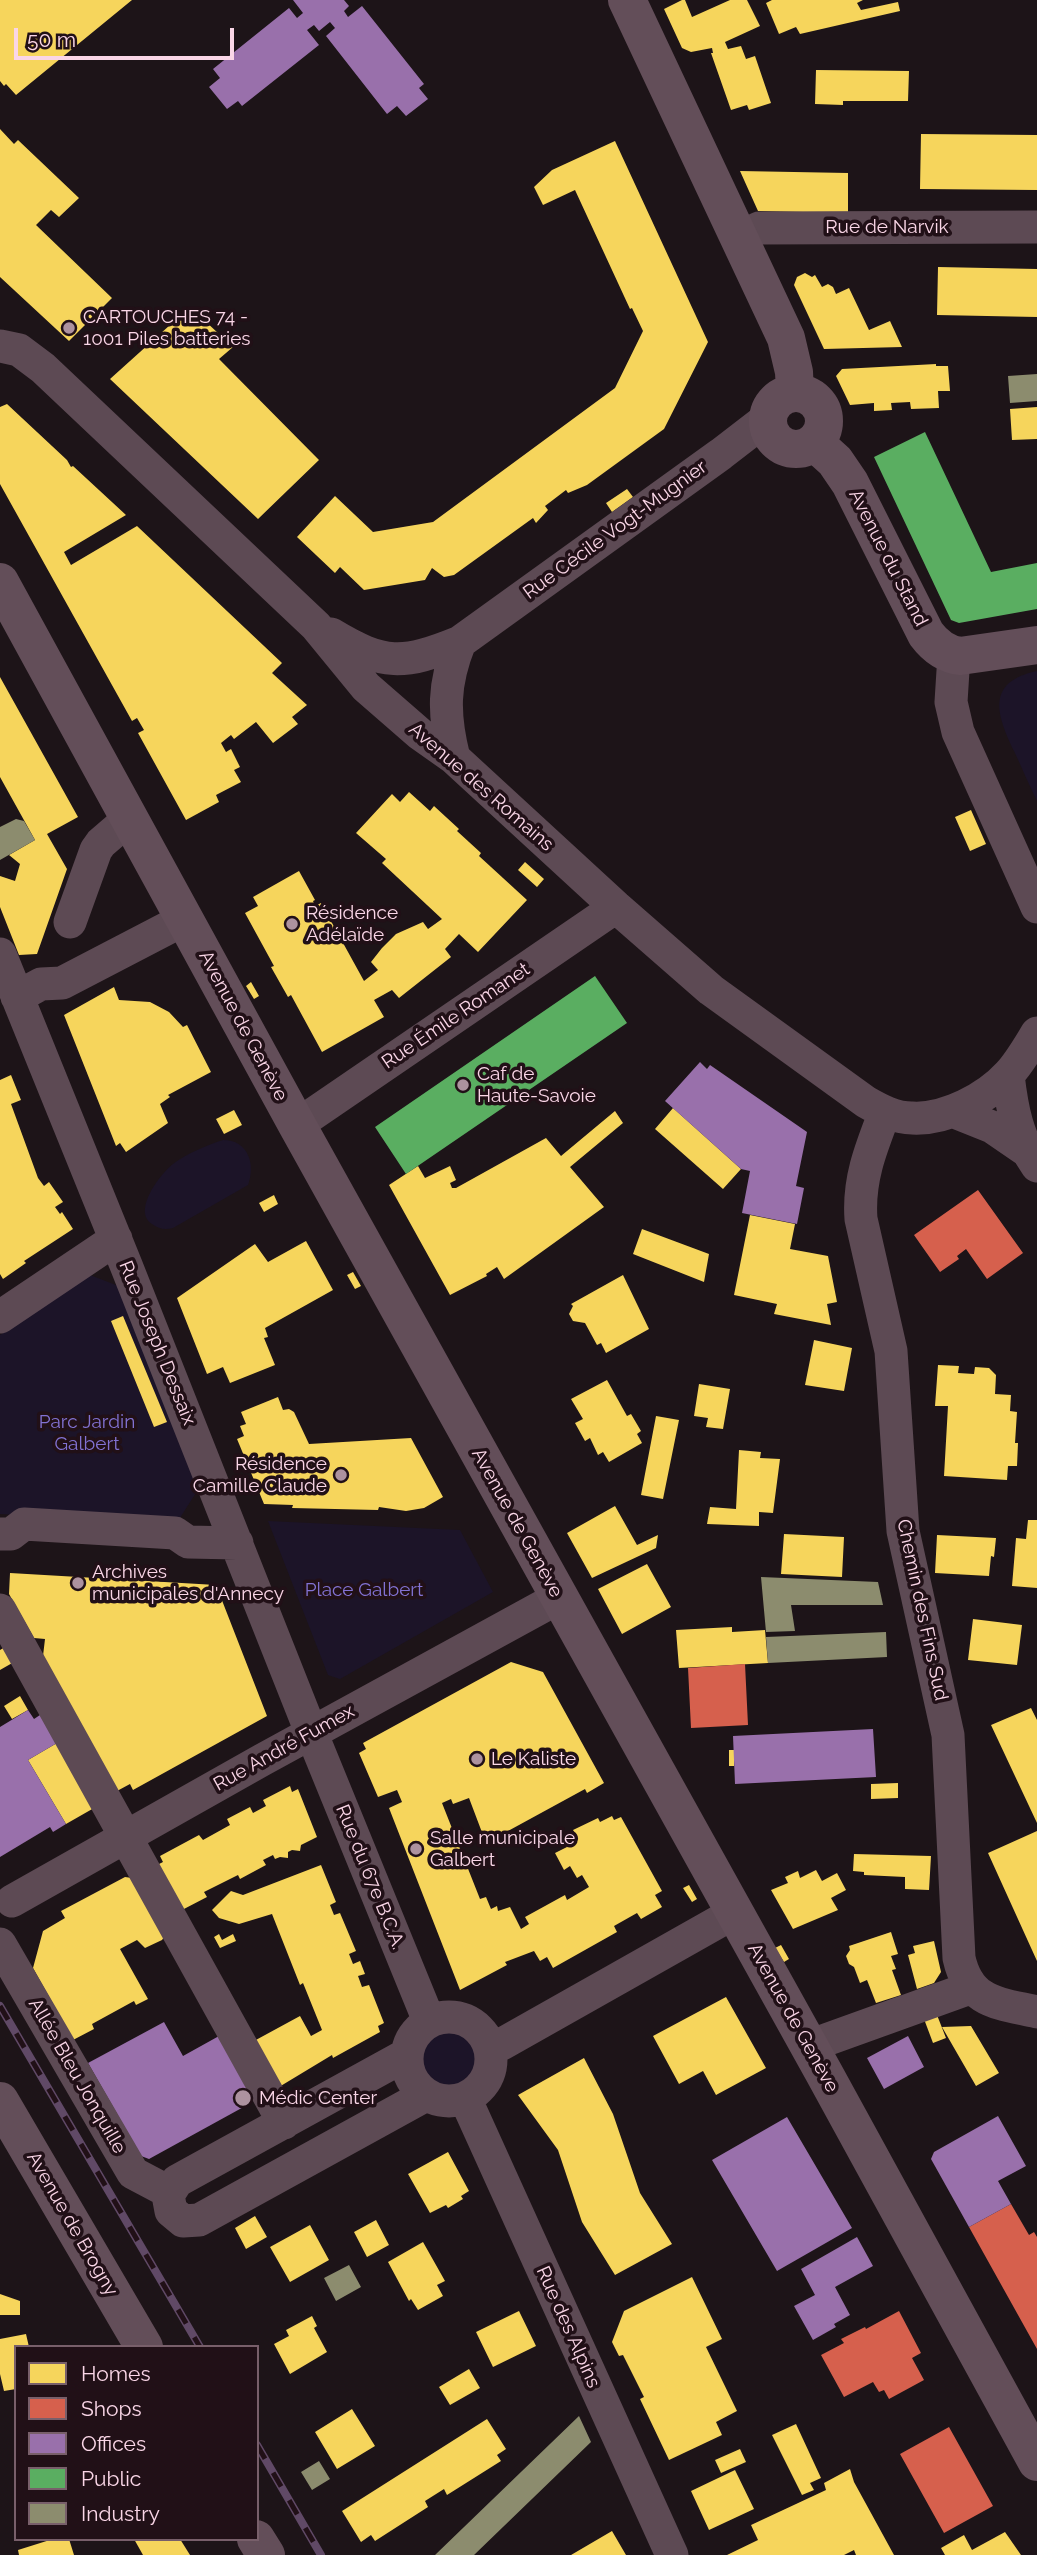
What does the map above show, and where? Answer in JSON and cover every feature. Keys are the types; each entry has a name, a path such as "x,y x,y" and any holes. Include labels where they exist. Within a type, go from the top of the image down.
{"main road":[{"path":"627,0 786,338 794,372 782,405"},
{"name":"Avenue du Stand","path":"782,405 804,394 813,399 823,413 823,429 814,442 830,455 850,483 926,634 940,649 954,655"},
{"name":"Avenue de Genève","path":"0,582 297,1125 1037,2462"},
{"path":"954,655 977,655 1037,645"},
{"name":"Avenue de Brogny","path":"0,2101 143,2345"}],"street":[{"name":"Rue de Narvik","path":"739,237 759,228 1037,227"},
{"name":"Avenue des Romains","path":"0,346 19,350 43,368 316,626 366,687 420,734 454,758 711,990 866,1102 885,1112 914,1119 953,1111 984,1094 1008,1075"},
{"name":"Rue Cécile Vogt-Mugnier","path":"316,626 360,652 385,657 410,659 425,656 460,642 782,405"},
{"path":"454,758 445,696 451,664 460,642"},
{"path":"954,655 951,702 958,732 1037,907"},
{"path":"70,922 96,849 130,818"},
{"name":"Rue Émile Romanet","path":"297,1125 616,907"},
{"path":"29,990 62,983 181,910"},
{"name":"Rue Joseph Dessaix","path":"0,954 29,990 116,1239 311,1732"},
{"path":"1032,1158 1012,1108 1008,1075 1037,1033"},
{"path":"953,1111 992,1127 1032,1158"},
{"name":"Chemin des Fins Sud","path":"885,1112 865,1163 859,1199 861,1219 891,1351 903,1531 948,1735 959,1958 970,1987"},
{"path":"0,1317 116,1239"},
{"path":"5,1534 24,1524 175,1533 188,1542 237,1543"},
{"name":"Rue André Fumex","path":"12,1901 311,1732 558,1598"},
{"path":"0,1610 284,2123"},
{"name":"Rue du 67e B.C.A.","path":"311,1732 429,2021"},
{"path":"490,2047 502,2044 734,1913"},
{"name":"Allée Bleu Jonquille","path":"0,1944 133,2173 169,2192"},
{"path":"809,2046 970,1987 985,1998 1037,2012"},
{"path":"447,2016 466,2020 481,2030 490,2047 491,2067 487,2077 474,2093 465,2098 445,2101 426,2095 413,2082 407,2065 406,2056 411,2039 422,2025 447,2016"},
{"path":"406,2056 177,2181 169,2192 168,2203 176,2217 183,2221 199,2220 426,2095"},
{"name":"Rue des Alpins","path":"465,2098 672,2555"}],"green space":[{"path":"1037,671 1037,801 1003,725 1000,702 1002,692 1009,683 1020,676"},
{"path":"223,1140 239,1144 248,1155 251,1169 248,1185 173,1228 162,1229 152,1224 145,1211 146,1202 161,1176 184,1157"},
{"name":"Parc Jardin Galbert","path":"90,1275 121,1287 201,1485 176,1524 0,1514 0,1335"},
{"name":"Place Galbert","path":"268,1521 460,1530 493,1592 340,1679 328,1675"},
{"path":"449,2031 468,2039 476,2058 468,2077 449,2085 430,2077 422,2058 430,2039"}],"building: Homes":[{"path":"0,0 132,0 16,95 0,81"},
{"path":"685,0 692,17 730,0 747,0 760,26 725,42 728,49 741,46 746,59 755,56 771,103 749,110 747,105 731,110 711,53 712,48 691,52 682,48 664,9"},
{"path":"772,0 863,0 857,3 861,10 898,2 900,11 800,34 796,27 779,34 766,3"},
{"path":"816,70 909,71 908,101 815,104"},
{"path":"0,129 14,144 18,140 79,198 59,217 51,210 36,225 112,298 69,341 0,277"},
{"path":"921,134 1037,135 1037,190 920,189"},
{"path":"615,141 708,342 664,429 587,485 568,493 566,490 545,506 548,510 536,523 533,518 454,575 444,577 432,568 425,580 364,590 340,567 335,573 297,537 335,496 373,532 433,522 615,388 643,331 632,308 630,309 575,190 543,205 534,187 552,170"},
{"path":"740,171 848,173 848,213 758,211"},
{"path":"938,267 1037,269 1037,317 937,315"},
{"path":"805,273 812,277 815,275 822,287 828,284 833,287 836,294 849,288 869,330 890,321 902,347 824,349 794,285 797,277"},
{"path":"190,307 233,347 219,359 319,460 258,519 110,379"},
{"path":"936,364 948,366 950,391 938,391 939,408 911,409 910,402 891,403 892,410 874,411 874,403 850,405 836,376 842,369"},
{"path":"7,404 67,460 71,467 126,515 64,552 71,565 137,526 282,663 272,673 307,705 292,717 298,724 273,743 256,722 234,739 231,735 221,743 226,752 231,749 240,767 234,770 241,782 216,795 219,802 186,820 138,733 144,730 137,718 132,721 0,484 0,407"},
{"path":"1037,407 1037,439 1012,440 1010,409"},
{"path":"627,489 633,497 612,512 606,503"},
{"path":"0,677 78,817 47,834 67,869 37,954 19,955 0,907 0,876 15,881 20,864 9,855 35,840 0,777"},
{"name":"Résidence Adélaïde","path":"409,792 430,811 434,806 481,853 479,856 527,900 478,952 459,934 445,949 451,957 399,998 392,990 374,1000 384,1017 322,1052 291,995 288,997 271,967 274,966 245,913 258,906 253,897 299,871 315,900 315,906 321,903 364,981 378,970 371,962 396,934 423,922 428,929 442,919 382,863 386,859 356,833 392,794 400,802"},
{"path":"971,810 986,844 970,851 955,817"},
{"path":"525,862 544,879 537,887 518,870"},
{"path":"251,982 259,996 254,999 246,986"},
{"path":"114,987 119,1000 150,1002 169,1012 183,1027 187,1025 211,1072 168,1095 170,1097 160,1104 168,1123 126,1152 120,1143 116,1146 64,1015"},
{"path":"11,1075 21,1100 11,1104 38,1178 44,1186 49,1182 63,1202 55,1207 60,1214 62,1212 73,1229 24,1261 26,1263 3,1279 0,1274 0,1080"},
{"path":"673,1108 741,1169 723,1189 655,1129"},
{"path":"234,1110 242,1125 224,1134 216,1119"},
{"path":"615,1111 623,1123 570,1167 604,1207 504,1279 497,1267 486,1274 487,1276 450,1295 389,1185 418,1166 425,1178 450,1166 456,1180 450,1183 452,1188 456,1188 546,1138 561,1156"},
{"path":"274,1195 278,1204 264,1212 259,1203"},
{"path":"750,1215 795,1224 790,1249 828,1256 837,1302 827,1304 831,1325 774,1314 777,1304 734,1295"},
{"path":"642,1229 709,1254 704,1282 633,1254"},
{"path":"306,1241 333,1290 265,1328 268,1337 264,1338 275,1365 230,1383 223,1367 207,1374 177,1298 255,1244 268,1262"},
{"path":"353,1272 361,1286 355,1289 347,1275"},
{"path":"623,1275 649,1329 606,1353 601,1343 597,1345 585,1323 573,1321 569,1314 573,1306 571,1304"},
{"path":"123,1316 167,1422 154,1427 111,1321"},
{"path":"814,1340 852,1348 844,1391 805,1385"},
{"path":"938,1365 959,1366 958,1373 974,1374 975,1367 989,1368 996,1375 995,1394 1011,1395 1010,1411 1017,1412 1017,1466 1008,1466 1007,1480 944,1476 948,1406 935,1406"},
{"path":"607,1380 627,1416 631,1414 641,1431 637,1434 642,1443 609,1462 603,1452 598,1455 590,1438 585,1441 575,1423 583,1419 571,1399"},
{"path":"699,1384 730,1389 723,1429 706,1427 708,1418 694,1416"},
{"name":"Résidence Camille Claude","path":"278,1397 283,1410 294,1412 309,1444 411,1438 443,1497 424,1508 406,1511 379,1507 378,1510 292,1508 293,1505 264,1504 237,1439 244,1436 240,1426 246,1424 241,1412"},
{"path":"656,1416 679,1420 663,1499 641,1495"},
{"path":"739,1450 761,1452 760,1458 780,1459 773,1513 759,1512 759,1526 707,1524 710,1507 736,1509"},
{"path":"615,1506 637,1545 658,1535 656,1548 592,1578 567,1533"},
{"path":"1028,1520 1037,1520 1037,1588 1012,1586 1016,1538 1026,1539"},
{"path":"784,1534 844,1537 842,1577 781,1574"},
{"path":"937,1535 996,1538 989,1576 935,1573"},
{"path":"647,1564 671,1607 622,1634 598,1589"},
{"path":"10,1573 216,1585 267,1716 133,1790 130,1784 117,1791 43,1656 45,1639 34,1638 9,1594"},
{"path":"973,1619 1022,1625 1017,1665 968,1660"},
{"path":"732,1627 732,1632 765,1630 768,1663 679,1668 676,1630"},
{"path":"5,1647 14,1662 0,1670 0,1650"},
{"path":"511,1662 543,1672 604,1783 587,1793 585,1789 486,1843 469,1798 453,1804 451,1799 442,1803 480,1899 486,1897 491,1909 497,1906 498,1911 510,1907 521,1929 529,1924 525,1917 565,1895 567,1900 589,1887 582,1875 577,1878 570,1866 564,1870 555,1853 567,1847 564,1842 576,1835 573,1830 598,1818 600,1822 612,1816 614,1820 621,1817 662,1891 655,1895 662,1907 641,1919 637,1913 614,1926 617,1932 553,1968 547,1957 540,1961 534,1951 505,1962 507,1965 460,1990 389,1808 402,1802 397,1790 378,1797 359,1753 366,1749 363,1743"},
{"path":"20,1696 28,1710 12,1719 4,1706"},
{"path":"1031,1708 1037,1720 1037,1823 991,1725"},
{"path":"57,1743 94,1808 66,1824 28,1760"},
{"path":"729,1750 734,1750 734,1766 729,1766"},
{"path":"898,1783 898,1798 871,1799 871,1784"},
{"path":"290,1786 292,1792 298,1789 317,1837 301,1845 300,1851 288,1852 288,1858 275,1859 273,1855 263,1860 266,1865 240,1879 238,1875 204,1892 207,1897 182,1910 157,1865 163,1862 160,1856 199,1835 203,1840 230,1825 227,1819 250,1807 253,1813 266,1806 263,1800"},
{"path":"1037,1831 1037,1961 988,1853"},
{"path":"854,1854 931,1856 929,1890 905,1889 905,1877 864,1875 864,1872 853,1871"},
{"path":"321,1865 336,1902 330,1905 334,1915 340,1913 356,1951 349,1954 353,1964 360,1961 365,1974 358,1976 362,1987 369,1985 384,2023 378,2026 380,2032 333,2058 332,2055 279,2087 254,2041 300,2016 311,2036 322,2030 303,1983 300,1985 272,1914 239,1924 219,1918 212,1910 231,1891 243,1895"},
{"path":"816,1870 822,1881 837,1873 846,1890 831,1898 838,1910 793,1929 771,1890 788,1883 785,1877 798,1871 800,1878"},
{"path":"125,1877 132,1878 164,1937 145,1948 137,1940 120,1949 148,1999 136,2005 134,2001 92,2024 94,2029 73,2040 33,1968 43,1931 65,1918 61,1911"},
{"path":"689,1885 697,1899 692,1902 683,1888"},
{"path":"891,1932 898,1954 891,1956 896,1969 892,1970 901,1995 876,2003 867,1980 860,1983 846,1956 850,1950 849,1946"},
{"path":"219,1934 222,1940 233,1934 236,1941 220,1948 214,1937"},
{"path":"934,1941 941,1972 934,1983 917,1989 908,1955 915,1953 913,1946"},
{"path":"781,1945 789,1959 784,1962 775,1948"},
{"path":"726,1997 766,2068 716,2095 703,2071 679,2084 653,2036"},
{"path":"937,2015 946,2038 933,2043 924,2019"},
{"path":"971,2026 999,2073 976,2086 942,2027"},
{"path":"584,2058 613,2114 640,2193 672,2244 615,2275 582,2222 558,2150 518,2095"},
{"path":"448,2152 469,2191 461,2196 463,2199 448,2208 446,2205 430,2213 408,2174"},
{"path":"255,2216 267,2237 246,2249 235,2228"},
{"path":"376,2220 389,2245 367,2257 354,2232"},
{"path":"310,2225 329,2260 290,2282 270,2247"},
{"path":"423,2242 445,2281 437,2285 443,2296 418,2310 411,2299 409,2301 388,2262"},
{"path":"692,2277 722,2339 706,2347 737,2411 716,2422 722,2435 669,2460 640,2399 644,2397 623,2355 619,2356 612,2342 624,2311"},
{"path":"0,2294 20,2301 20,2315 0,2315"},
{"path":"519,2311 536,2346 493,2367 476,2332"},
{"path":"312,2316 317,2326 314,2328 327,2352 290,2374 274,2344 289,2336 286,2330"},
{"path":"26,2334 29,2345 14,2345 14,2389 4,2391 0,2374 0,2339"},
{"path":"469,2369 480,2388 450,2405 439,2387"},
{"path":"352,2409 375,2446 337,2469 315,2432"},
{"path":"487,2419 506,2449 497,2455 501,2461 447,2495 444,2489 425,2501 428,2507 375,2541 371,2535 361,2542 342,2511"},
{"path":"796,2424 821,2478 810,2483 814,2490 802,2495 772,2435"},
{"path":"740,2449 746,2462 721,2473 715,2460"},
{"path":"850,2469 854,2482 894,2555 856,2555 854,2550 844,2555 727,2555 758,2540 751,2525 826,2490 824,2483"},
{"path":"735,2470 754,2509 709,2530 691,2491"},
{"path":"612,2531 626,2555 571,2555"},
{"path":"1005,2532 1021,2555 945,2555 941,2548 964,2535 972,2550"},
{"path":"47,2541 70,2541 74,2555 19,2555 18,2550"},
{"path":"135,2541 181,2541 190,2555 143,2555"}],"building: Shops":[{"path":"978,1190 1023,1253 987,1279 966,1249 957,1256 959,1259 940,1272 914,1235"},
{"path":"745,1664 748,1725 691,1728 688,1668"},
{"path":"1011,2204 1029,2235 1034,2232 1037,2237 1037,2349 969,2227"},
{"path":"899,2311 921,2353 912,2358 924,2380 889,2399 884,2390 879,2392 873,2382 844,2397 821,2355 844,2343 841,2339"},
{"path":"949,2427 993,2506 944,2533 900,2454"}],"building: Offices":[{"path":"293,0 344,0 349,6 344,11 348,17 362,6 424,84 419,88 428,99 406,116 397,106 387,114 326,36 335,28 330,22 319,31 314,25 307,30 319,45 242,106 238,101 227,109 209,87 220,78 213,69 289,8 297,18 303,13"},
{"path":"700,1062 707,1069 710,1065 807,1132 796,1186 804,1188 797,1224 742,1213 750,1171 741,1169 665,1101"},
{"path":"28,1710 34,1719 40,1715 57,1743 28,1760 66,1824 53,1832 50,1827 0,1857 0,1727"},
{"path":"873,1729 876,1777 735,1784 733,1736"},
{"path":"164,2022 183,2056 219,2036 252,2095 249,2104 149,2159 141,2156 88,2063"},
{"path":"908,2036 924,2067 884,2089 867,2058"},
{"path":"998,2116 1026,2166 998,2181 1011,2204 969,2227 931,2159 934,2152"},
{"path":"787,2117 852,2228 777,2271 712,2160"},
{"path":"857,2237 873,2266 835,2287 850,2315 834,2324 836,2327 813,2340 794,2306 815,2295 801,2269"}],"building: Public":[{"path":"925,432 991,572 1037,563 1037,609 959,623 951,620 874,457"},
{"path":"595,976 627,1023 406,1174 375,1127"}],"building: Industry":[{"path":"1037,374 1037,401 1010,403 1008,376"},
{"path":"16,819 24,821 35,840 0,860 0,827"},
{"path":"761,1577 878,1582 883,1605 791,1605 795,1631 766,1632"},
{"path":"886,1632 887,1657 768,1663 766,1637"},
{"path":"349,2265 361,2287 336,2301 324,2278"},
{"path":"579,2416 591,2442 474,2555 435,2555"},
{"path":"319,2461 330,2479 312,2490 301,2472"}],"railway":[{"path":"0,2006 199,2345"},
{"path":"259,2448 321,2555"}],"place":[{"name":"CARTOUCHES 74 - 1001 Piles batteries","path":"69,328"},
{"name":"Résidence Adélaïde","path":"292,924"},
{"name":"Caf de Haute-Savoie","path":"463,1085"},
{"name":"Résidence Camille Claude","path":"341,1475"},
{"name":"Archives municipales d'Annecy","path":"78,1583"},
{"name":"Le Kaliste","path":"477,1759"},
{"name":"Salle municipale Galbert","path":"416,1849"},
{"name":"Médic Center","path":"243,2098"}]}
